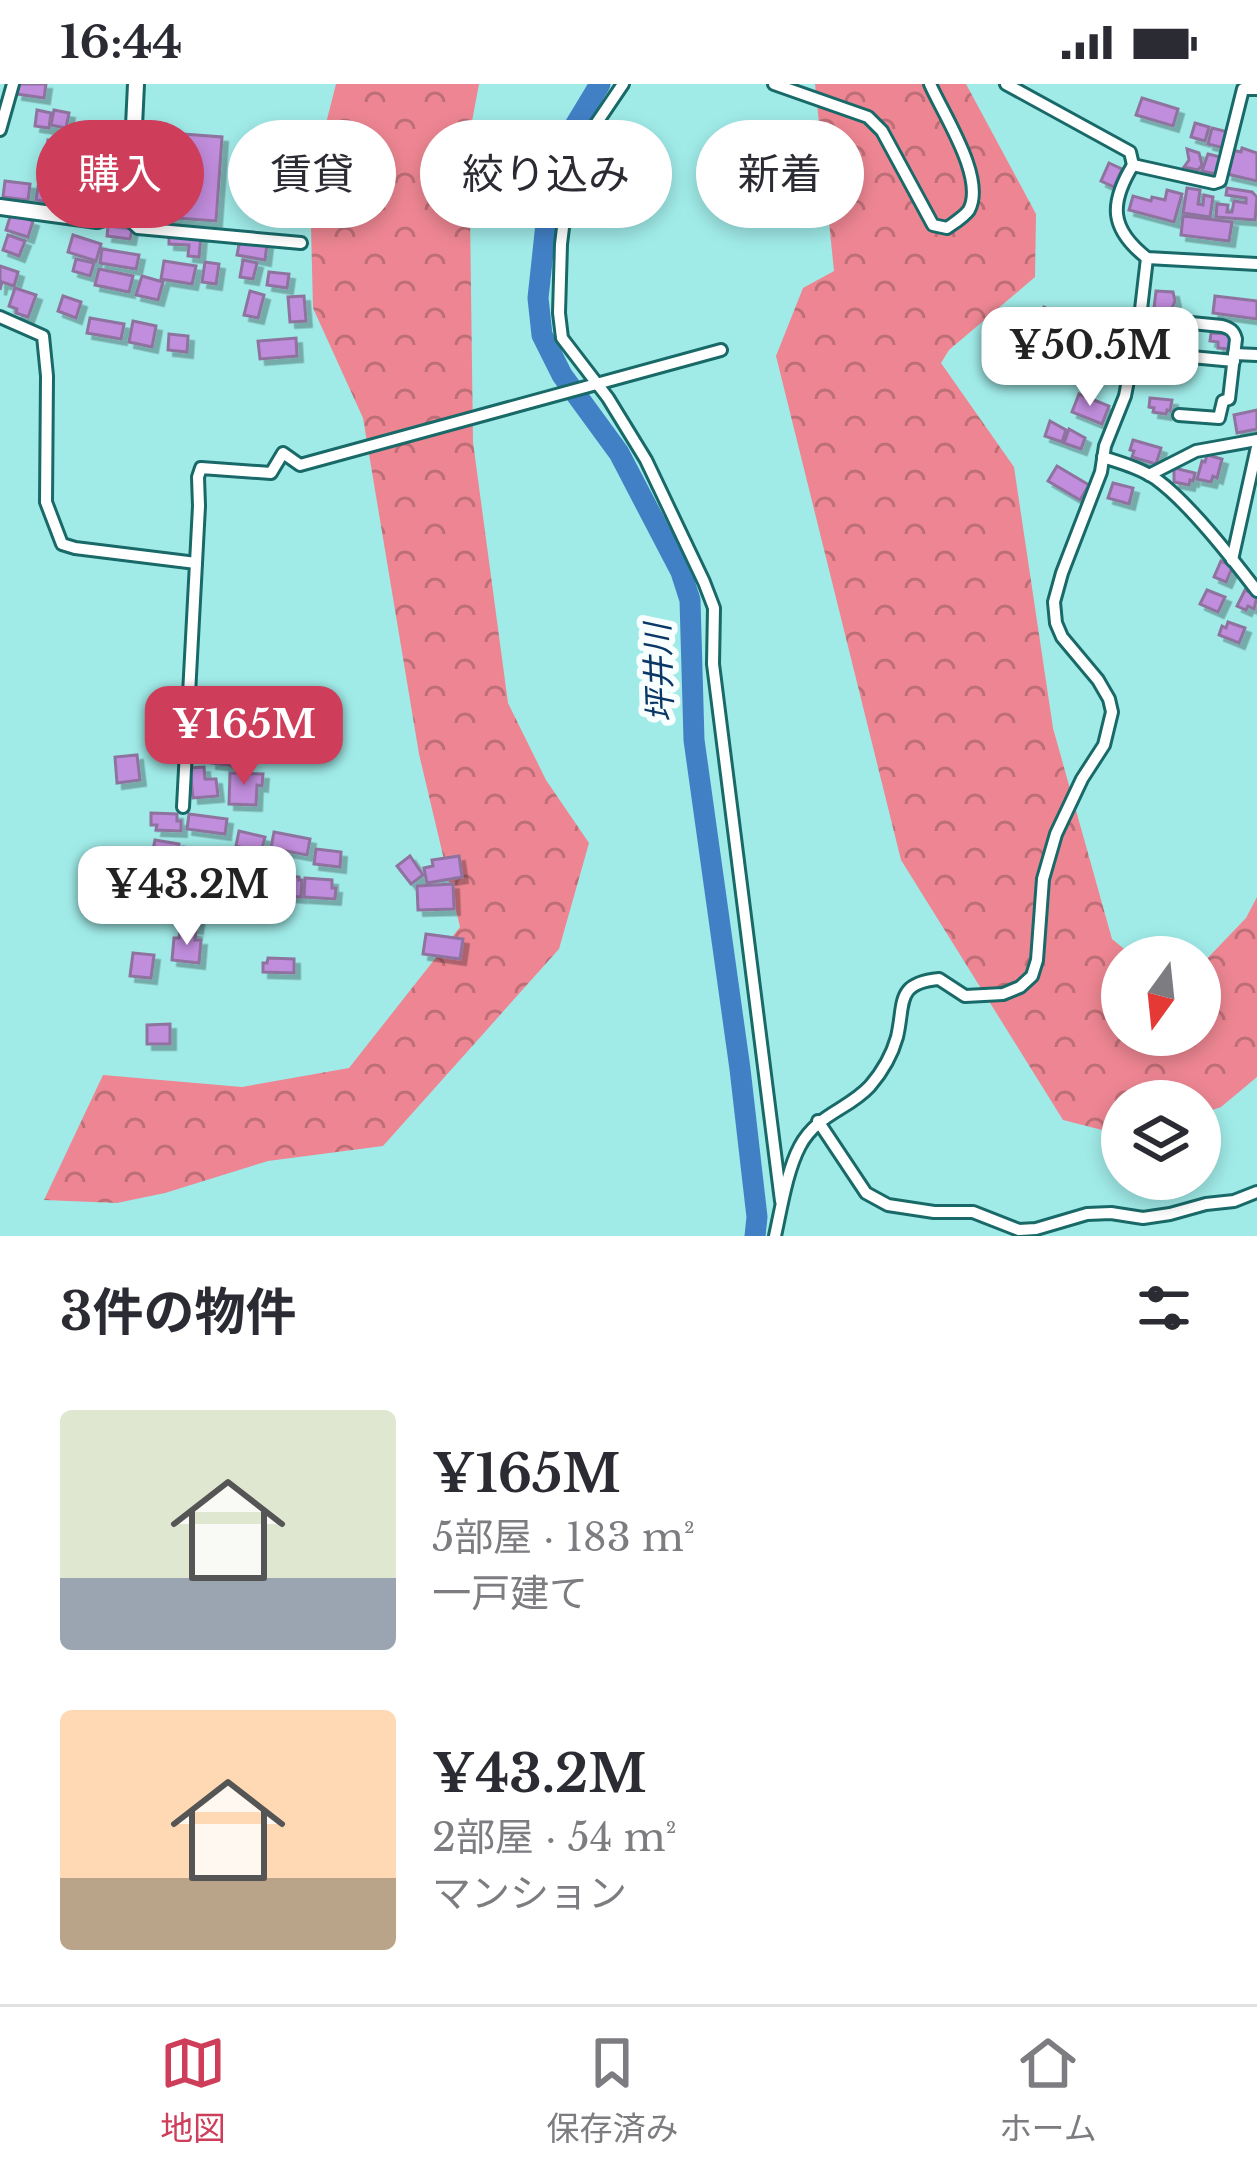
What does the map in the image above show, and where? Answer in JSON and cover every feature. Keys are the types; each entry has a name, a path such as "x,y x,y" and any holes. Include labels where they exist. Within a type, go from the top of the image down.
{"street":[{"path":"0,130 13,84"},
{"path":"134,120 136,84"},
{"path":"623,84 577,152 568,187 561,244 562,338 590,386 646,460 714,608 713,664 782,1206"},
{"path":"774,84 868,117 882,131 933,225 947,228 968,211 974,192 971,174 930,84"},
{"path":"1006,84 1130,152 1133,165 1120,187 1116,212 1129,243 1148,258 1257,264"},
{"path":"1133,165 1220,181 1242,87 1257,89"},
{"path":"0,208 36,212"},
{"path":"148,228 301,243"},
{"path":"775,1236 799,1148 818,1120 867,1089 887,1062 903,996 913,985 939,979 965,996 1003,994 1032,976 1042,879 1056,834 1104,745 1112,712 1098,680 1062,637 1054,602 1125,395 1148,258"},
{"path":"0,317 43,336 46,502 62,544 196,563"},
{"path":"1140,318 1229,328 1236,339 1228,399 1223,401 1219,418 1179,415"},
{"path":"182,807 201,467 271,473 283,453 300,465 721,350"},
{"path":"1170,355 1257,355"},
{"path":"1149,475 1196,451 1257,444 1232,560"},
{"path":"1103,457 1149,475 1179,501 1257,591"},
{"path":"818,1120 866,1193 878,1201 934,1212 973,1212 1019,1230 1087,1214 1143,1218 1170,1214 1257,1192"}],"green space":[{"path":"336,84 479,84 472,120 420,120 420,228 470,228 473,442 508,703 546,780 589,843 559,949 383,1146 268,1161 117,1203 44,1200 103,1075 242,1087 349,1068 460,927 419,754 363,418 313,308 311,228 396,228 396,120 327,120"},
{"path":"815,84 966,84 1036,214 1035,277 949,350 941,363 1014,467 1053,728 1111,936 1101,936 1101,1056 1221,1056 1221,944 1246,918 1257,897 1257,1077 1221,1107 1221,1080 1101,1080 1101,1130 1063,1120 901,860 776,356 803,288 834,271 830,228 864,228 864,120 819,120"}],"building":[{"path":"19,84 46,84 44,98 17,94"},
{"path":"1142,98 1178,109 1173,126 1136,115"},
{"path":"37,110 51,113 50,120 36,120 35,126"},
{"path":"54,110 69,113 68,120 52,120"},
{"path":"1195,123 1209,127 1205,141 1191,137"},
{"path":"1212,128 1228,132 1224,148 1208,144"},
{"path":"204,136 222,137 216,221 204,220"},
{"path":"1242,148 1257,153 1257,181 1227,174 1232,150 1241,152"},
{"path":"1187,149 1199,153 1202,165 1198,170 1184,167 1189,160"},
{"path":"1208,154 1220,157 1216,174 1202,171"},
{"path":"1109,163 1122,169 1114,187 1101,181"},
{"path":"5,181 30,184 28,200 3,197"},
{"path":"1187,188 1200,190 1198,204 1203,205 1204,195 1213,197 1210,217 1183,213"},
{"path":"1227,188 1257,197 1255,220 1216,217 1217,204 1228,205 1227,212 1232,212 1234,201 1246,203 1246,198 1226,195"},
{"path":"1167,190 1182,194 1174,222 1129,210 1133,196 1165,200"},
{"path":"11,214 33,221 28,237 6,230"},
{"path":"1183,216 1232,222 1229,241 1181,235"},
{"path":"108,228 132,229 130,239 107,236"},
{"path":"169,233 201,236 199,257 188,256 189,245 169,244"},
{"path":"8,235 25,241 19,256 3,250"},
{"path":"73,235 101,244 96,261 68,252"},
{"path":"240,239 267,244 265,260 237,255"},
{"path":"102,249 139,255 136,269 100,263"},
{"path":"76,259 94,263 90,276 73,271"},
{"path":"243,260 257,263 253,279 240,277"},
{"path":"164,261 196,266 192,284 161,279"},
{"path":"205,262 219,264 216,284 202,282"},
{"path":"0,266 18,272 14,286 2,282 0,290"},
{"path":"99,269 133,276 129,292 95,285"},
{"path":"269,272 289,274 287,288 267,285"},
{"path":"142,276 163,282 158,300 136,295"},
{"path":"15,288 36,295 28,317 9,306"},
{"path":"250,291 264,295 258,318 244,315"},
{"path":"1156,291 1173,292 1171,310 1154,308"},
{"path":"63,296 81,302 76,318 58,311"},
{"path":"304,296 306,321 290,322 288,297"},
{"path":"1215,296 1257,301 1257,319 1213,313"},
{"path":"1044,307 1053,311 1043,335 1034,331"},
{"path":"90,318 124,324 121,339 87,333"},
{"path":"133,321 156,326 152,347 129,342"},
{"path":"1054,324 1069,334 1063,348 1047,341"},
{"path":"1011,328 1033,337 1031,342 1036,344 1031,355 1005,345"},
{"path":"1098,330 1124,338 1123,356 1093,346"},
{"path":"1211,333 1228,334 1233,340 1230,349 1218,348 1218,342 1210,341"},
{"path":"169,334 188,336 187,352 168,350"},
{"path":"296,338 297,356 260,359 258,341"},
{"path":"1079,394 1109,406 1102,424 1072,412"},
{"path":"1150,398 1172,400 1170,411 1153,412"},
{"path":"1257,410 1257,429 1237,433 1234,415"},
{"path":"1050,421 1066,430 1062,442 1045,436"},
{"path":"1069,429 1085,438 1081,449 1064,443"},
{"path":"1133,440 1161,448 1156,464 1132,457"},
{"path":"1207,455 1222,459 1217,478 1213,476 1211,482 1197,479"},
{"path":"1057,466 1089,485 1080,500 1048,481"},
{"path":"1174,468 1195,473 1193,481 1189,485 1174,482"},
{"path":"1113,483 1133,488 1129,504 1108,498"},
{"path":"1221,561 1233,566 1226,582 1214,577"},
{"path":"1207,590 1225,597 1218,612 1200,604"},
{"path":"1245,590 1257,596 1254,609 1237,606"},
{"path":"1228,622 1245,628 1239,643 1219,635"},
{"path":"213,736 232,737 229,765 211,763"},
{"path":"232,744 246,744 245,767 231,766"},
{"path":"137,755 140,780 117,783 115,757"},
{"path":"204,767 205,779 216,779 218,796 193,798 190,768"},
{"path":"230,773 263,774 256,805 229,804"},
{"path":"151,813 177,814 181,831 156,830"},
{"path":"189,814 227,819 225,834 187,829"},
{"path":"239,831 265,837 261,852 236,846"},
{"path":"274,832 310,839 307,855 271,848"},
{"path":"155,840 179,844 174,872 149,867 148,849 153,850"},
{"path":"183,847 201,849 200,859 194,859 193,865 182,864"},
{"path":"316,849 341,852 340,867 314,864"},
{"path":"410,856 423,875 411,884 397,866"},
{"path":"459,856 462,877 427,883 424,868 433,866 432,860"},
{"path":"195,865 222,871 220,887 193,884"},
{"path":"227,872 259,874 258,888 226,886"},
{"path":"267,874 299,877 301,897 266,894"},
{"path":"305,878 332,880 335,899 304,897"},
{"path":"453,884 454,909 418,910 417,886"},
{"path":"186,900 201,903 197,928 182,925"},
{"path":"180,930 196,932 195,940 201,940 199,963 172,960 174,938 179,938"},
{"path":"426,934 463,939 460,959 423,954"},
{"path":"133,953 154,955 151,978 130,976"},
{"path":"268,958 294,959 294,973 263,972"},
{"path":"170,1024 170,1044 147,1044 147,1025"}],"waterway":[{"name":"坪井川","path":"600,84 562,147 550,187 538,298 542,335 562,375 619,453 681,572 690,600 694,740 740,1069 757,1217 755,1236"}]}
